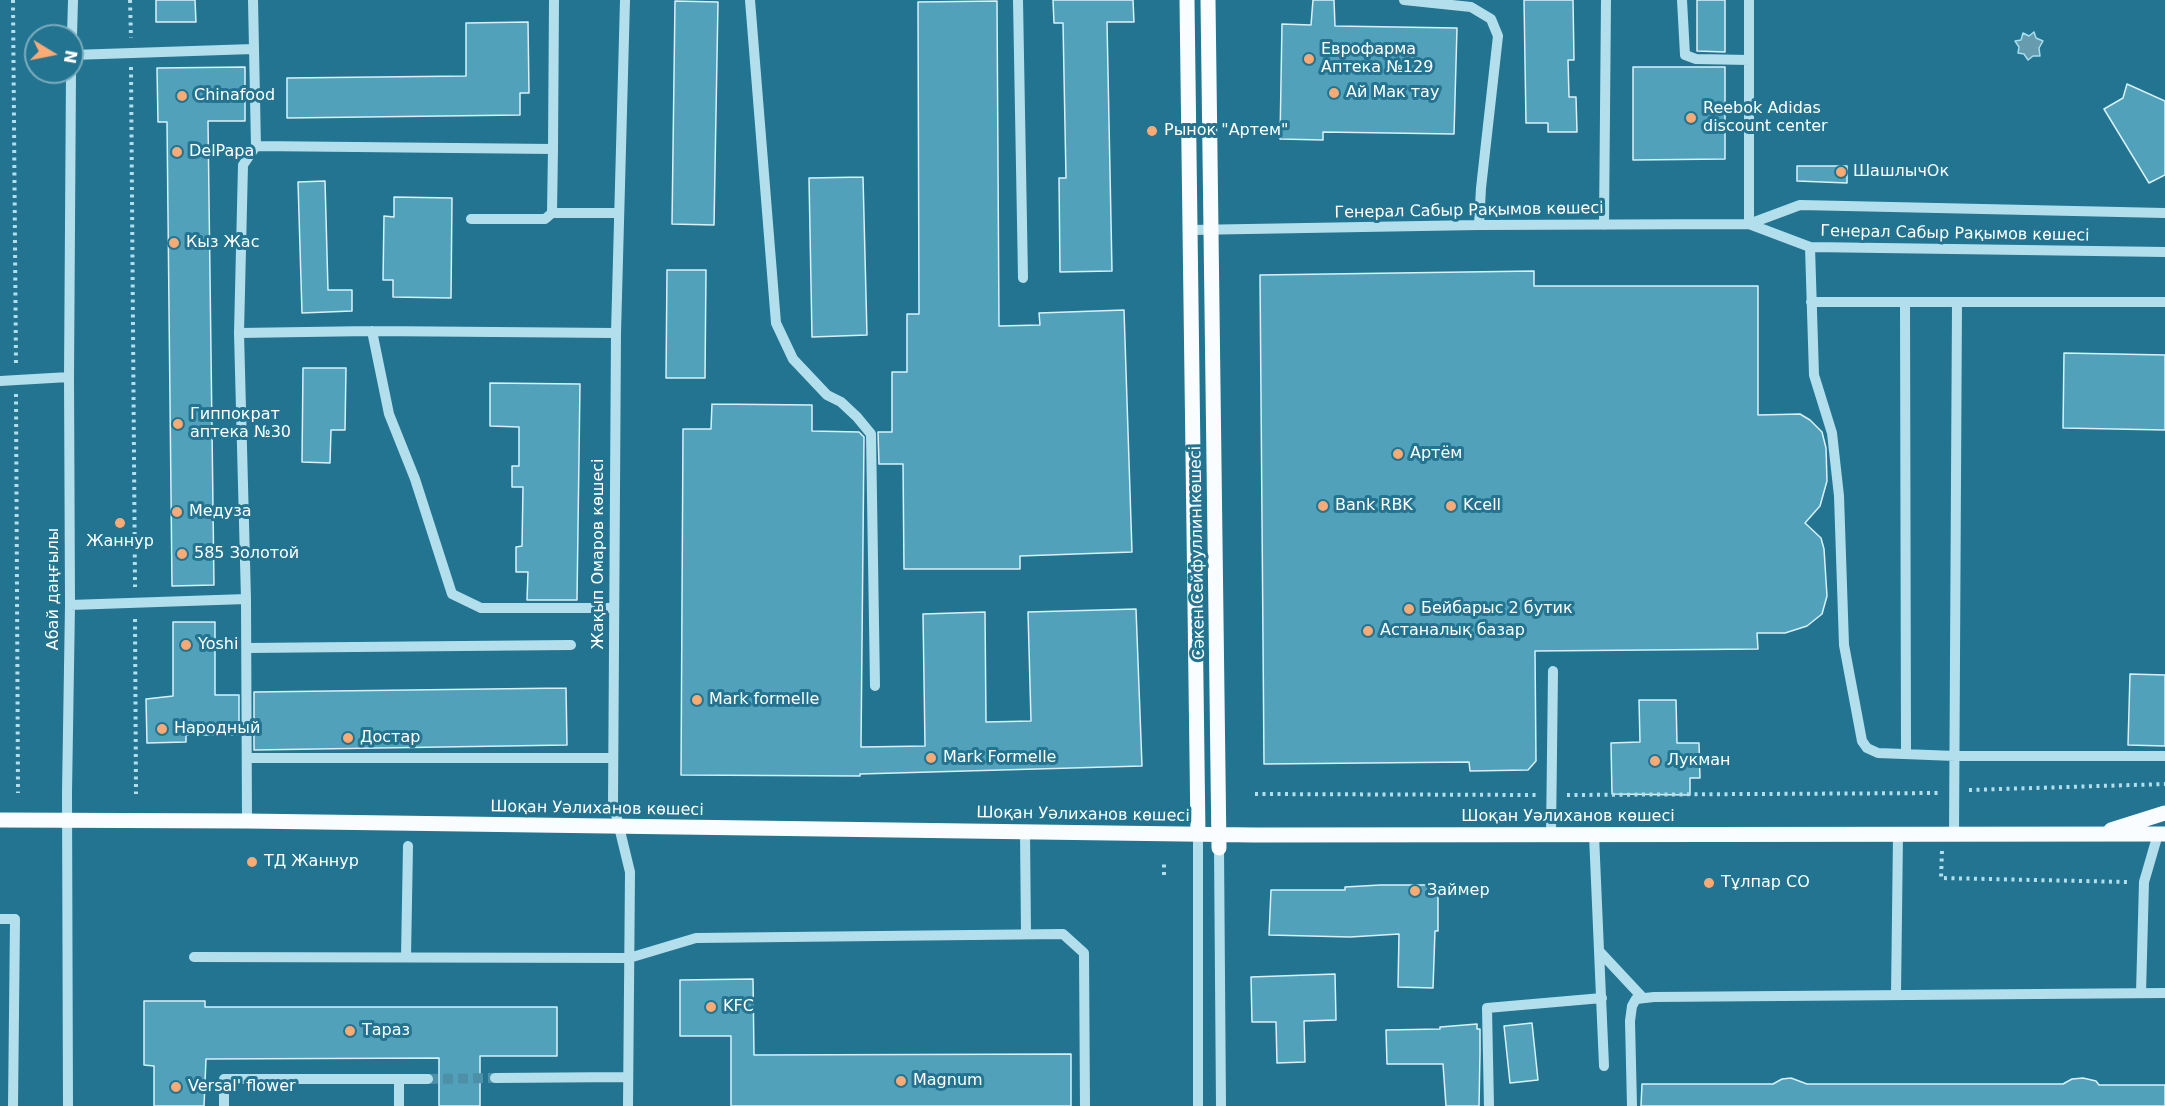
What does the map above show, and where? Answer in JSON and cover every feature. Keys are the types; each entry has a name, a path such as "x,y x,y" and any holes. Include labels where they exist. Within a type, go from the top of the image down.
{"main road":[{"name":"Сәкен Сейфуллин көшесі","path":"1187,0 1198,834"},
{"name":"Сәкен Сейфуллин көшесі","path":"1208,0 1219,841"},
{"path":"2097,835 2165,813"},
{"name":"Шоқан Уәлиханов көшесі","path":"0,820 247,821 618,828 1198,834 1219,841 1551,835 2162,834"}],"street":[{"path":"72,24 73,0"},
{"path":"247,821 247,648 238,333 243,165 256,146 253,0"},
{"path":"552,213 554,0"},
{"name":"Жақып Омаров көшесі","path":"625,0 616,333 612,802 630,872 628,1106"},
{"path":"750,0 777,323 793,359 827,395 841,402 857,417 871,434 876,686"},
{"path":"1018,0 1023,278"},
{"path":"1404,0 1454,3 1472,7 1491,19 1498,36 1479,225"},
{"path":"1604,225 1606,0"},
{"path":"1682,0 1685,55 1696,59 1749,60"},
{"path":"1749,0 1749,224"},
{"path":"84,55 253,49"},
{"name":"Абай даңғылы","path":"68,1106 67,820 70,605 71,84"},
{"path":"256,146 553,149"},
{"name":"Генерал Сабыр Рақымов көшесі","path":"1190,230 1479,225 1749,224 1800,205 2165,213"},
{"path":"471,219 545,219 552,213 619,213"},
{"name":"Генерал Сабыр Рақымов көшесі","path":"1749,224 1810,246 2165,252"},
{"path":"1810,246 1814,375 1832,433 1839,496 1844,645 1862,741 1867,748 1878,753 1955,756 2165,756"},
{"path":"1905,302 1906,754"},
{"path":"1954,835 1957,302"},
{"path":"1811,303 2165,302"},
{"path":"238,333 372,331 616,333"},
{"path":"372,331 389,414 415,479 452,594 481,608 613,608"},
{"path":"0,381 69,377"},
{"path":"70,605 246,599"},
{"path":"247,648 571,645"},
{"path":"1551,835 1553,671"},
{"path":"247,758 613,758"},
{"path":"1025,832 1026,934"},
{"name":"Сәкен Сейфуллин көшесі","path":"1198,834 1198,1106"},
{"path":"2141,993 2144,882 2162,834"},
{"path":"1594,835 1604,1066"},
{"path":"1896,995 1898,835"},
{"name":"Сәкен Сейфуллин көшесі","path":"1219,841 1221,1106"},
{"path":"406,957 408,846"},
{"path":"0,919 15,919 13,1106"},
{"path":"194,957 628,958 696,938 1063,934 1084,953 1085,1106"},
{"path":"1600,952 1643,998"},
{"path":"1632,1106 1630,1021 1632,1006 1636,999 2165,993"},
{"path":"1489,1106 1487,1008 1602,998"},
{"path":"495,1078 627,1077"},
{"path":"224,1106 225,1078 428,1079"},
{"path":"399,1079 399,1106"}],"path":[{"path":"130,0 136,794"},
{"path":"1255,794 1941,793 2165,784"},
{"path":"1164,862 1164,875"},
{"path":"1941,878 2144,882"}],"water":[{"path":"2034,32 2036,38 2043,41 2039,48 2040,56 2033,56 2028,60 2024,54 2018,53 2019,47 2015,41 2021,40 2023,33 2029,36"}],"building":[{"path":"156,0 195,0 196,22 156,22"},
{"path":"1053,0 1133,0 1134,22 1107,22 1112,271 1060,272 1059,178 1066,178 1063,23 1054,23"},
{"path":"1313,0 1334,0 1335,26 1457,28 1454,134 1323,132 1323,140 1280,139 1282,24 1311,25"},
{"path":"1524,0 1573,0 1574,60 1568,60 1569,97 1576,97 1577,132 1548,132 1548,123 1526,123"},
{"path":"1697,0 1725,0 1725,52 1697,51"},
{"path":"675,1 718,2 714,225 672,224"},
{"path":"997,1 999,326 1040,325 1039,313 1124,310 1132,552 1020,556 1020,569 904,569 903,464 879,464 878,432 892,432 892,372 907,372 907,314 919,314 918,2"},
{"path":"528,22 529,93 520,93 520,115 287,118 287,78 466,76 466,23"},
{"path":"245,67 245,121 208,121 214,585 172,586 167,122 158,122 157,68"},
{"path":"1633,67 1725,67 1725,159 1633,160"},
{"path":"2127,84 2165,101 2165,175 2149,183 2104,109 2123,98"},
{"path":"1797,166 1847,166 1847,183 1797,181"},
{"path":"863,177 867,335 812,337 809,178"},
{"path":"325,181 328,290 352,290 352,311 302,313 298,182"},
{"path":"394,197 452,198 451,298 393,297 393,280 383,280 384,216 394,217"},
{"path":"667,270 706,270 705,378 666,378"},
{"path":"1534,271 1534,286 1758,286 1758,415 1800,414 1822,432 1826,448 1827,481 1820,506 1805,523 1821,538 1824,549 1827,596 1822,614 1807,626 1785,633 1757,633 1758,649 1535,651 1536,761 1528,770 1470,771 1469,762 1264,764 1260,275"},
{"path":"2064,353 2165,355 2165,430 2063,428"},
{"path":"303,368 346,368 345,430 331,430 330,463 302,462"},
{"path":"490,383 580,384 577,600 527,600 528,572 516,572 516,547 522,546 523,487 512,487 512,466 519,466 519,427 490,426"},
{"path":"712,404 812,405 812,431 859,432 864,437 861,747 925,746 923,614 985,612 986,722 1031,721 1028,612 1136,609 1142,766 860,774 860,776 681,775 683,429 711,429"},
{"path":"173,622 215,622 215,695 239,695 239,735 186,735 186,742 147,743 146,699 173,696"},
{"path":"2130,674 2165,675 2165,746 2128,745"},
{"path":"566,688 567,745 254,750 254,692"},
{"name":"Лукман","path":"1639,700 1676,700 1677,743 1699,743 1700,778 1690,778 1690,795 1612,794 1611,743 1640,742"},
{"path":"1438,885 1438,931 1435,931 1433,988 1398,987 1399,934 1350,937 1269,935 1271,890 1345,890 1345,887"},
{"path":"1335,974 1336,1020 1304,1021 1305,1062 1277,1063 1276,1022 1252,1022 1251,977"},
{"name":"Magnum","path":"753,979 754,1055 1071,1054 1071,1106 731,1106 731,1036 680,1036 680,980"},
{"name":"Тараз","path":"144,1001 205,1001 205,1007 557,1007 557,1056 480,1056 480,1106 439,1106 439,1058 206,1059 204,1106 154,1106 154,1066 144,1065"},
{"path":"1532,1023 1538,1080 1510,1083 1504,1026"},
{"path":"1477,1024 1477,1029 1480,1029 1479,1106 1446,1106 1443,1064 1387,1064 1386,1030 1440,1029 1440,1027"},
{"path":"1791,1078 1807,1084 2063,1084 2072,1079 2083,1078 2096,1081 2099,1085 2165,1085 2165,1106 1641,1106 1642,1084 1773,1084 1782,1079"}],"tunnel":[{"path":"428,1079 495,1078"}],"place":[{"name":"Еврофарма Аптека №129","path":"1309,59"},
{"name":"Ай Мак тау","path":"1334,93"},
{"name":"Chinafood","path":"182,96"},
{"name":"Reebok Adidas discount center","path":"1691,118"},
{"name":"Рынок \"Артем\"","path":"1152,131"},
{"name":"DelPapa","path":"177,152"},
{"name":"ШашлычОк","path":"1841,172"},
{"name":"Кыз Жас","path":"174,243"},
{"name":"Гиппократ аптека №30","path":"178,424"},
{"name":"Артём","path":"1398,454"},
{"name":"Bank RBK","path":"1323,506"},
{"name":"Kcell","path":"1451,506"},
{"name":"Медуза","path":"177,512"},
{"name":"Жаннур","path":"120,523"},
{"name":"585 Золотой","path":"182,554"},
{"name":"Бейбарыс 2 бутик","path":"1409,609"},
{"name":"Астаналық базар","path":"1368,631"},
{"name":"Yoshi","path":"186,645"},
{"name":"Mark formelle","path":"697,700"},
{"name":"Народный","path":"162,729"},
{"name":"Достар","path":"348,738"},
{"name":"Mark Formelle","path":"931,758"},
{"name":"Лукман","path":"1655,761"},
{"name":"ТД Жаннур","path":"252,862"},
{"name":"Тұлпар СО","path":"1709,883"},
{"name":"Займер","path":"1415,891"},
{"name":"KFC","path":"711,1007"},
{"name":"Тараз","path":"350,1031"},
{"name":"Magnum","path":"901,1081"},
{"name":"Versal' flower","path":"176,1087"}]}
